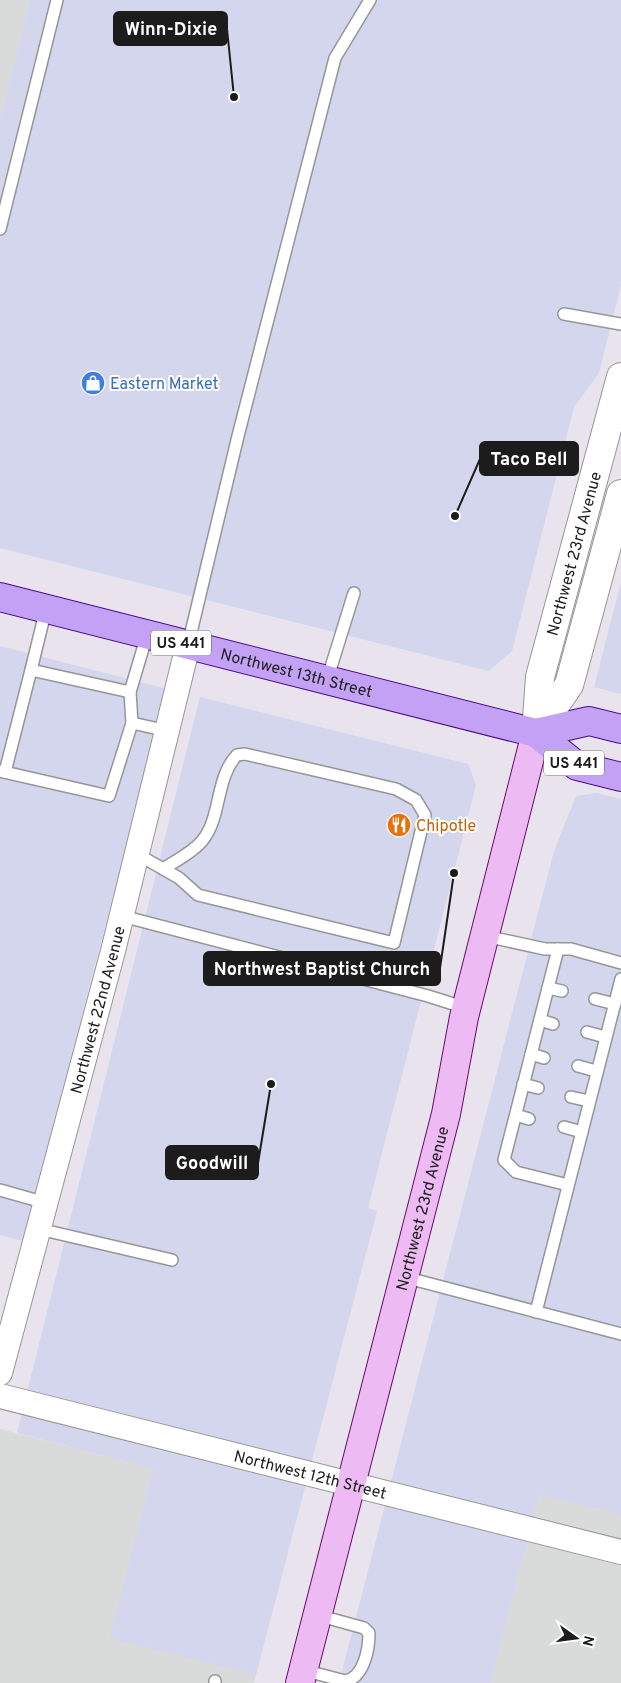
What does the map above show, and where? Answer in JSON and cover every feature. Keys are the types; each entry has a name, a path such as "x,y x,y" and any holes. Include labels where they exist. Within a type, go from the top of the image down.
{"main road":[{"name":"Northwest 13th Street","path":"0,598 536,733 577,766 621,777"},
{"name":"Northwest 13th Street","path":"536,733 589,721 621,730"},
{"name":"Northwest 23rd Avenue","path":"302,1677 446,1114 466,1008 536,733"}],"street":[{"name":"Northwest 23rd Avenue","path":"536,733 540,676 621,377"},
{"name":"Northwest 23rd Avenue","path":"536,733 569,685 621,494"},
{"name":"Northwest 22nd Avenue","path":"0,1373 122,916 188,645"},
{"name":"Northwest 12th Street","path":"0,1396 621,1552"}],"lane":[{"path":"0,229 57,0"},
{"path":"188,645 236,444 335,58 370,0"},
{"path":"564,314 621,324"},
{"path":"327,680 354,593"},
{"path":"46,609 31,670 2,771 109,796 132,723 130,692 147,635"},
{"path":"31,670 130,692"},
{"path":"132,723 168,730"},
{"path":"137,854 163,869 179,878 198,895 394,943 425,822 422,807 408,795 396,789 245,754 237,755 226,772 210,827 201,842 163,869"},
{"path":"122,916 428,996 466,1008"},
{"path":"485,936 545,950 571,949 621,963"},
{"path":"558,949 504,1160 516,1172 568,1185"},
{"path":"536,1312 621,979"},
{"path":"548,988 562,991"},
{"path":"595,999 614,1004"},
{"path":"540,1020 553,1024"},
{"path":"587,1032 605,1037"},
{"path":"531,1054 544,1058"},
{"path":"578,1066 596,1071"},
{"path":"523,1084 538,1088"},
{"path":"571,1097 589,1101"},
{"path":"516,1115 529,1119"},
{"path":"564,1127 582,1132"},
{"path":"0,1190 46,1203"},
{"path":"39,1229 172,1260"},
{"path":"404,1277 621,1334"},
{"path":"302,1677 352,1680 359,1674 369,1640 369,1633 364,1628 317,1615"}],"shaded area":[{"path":"0,0 30,0 0,120"},
{"path":"30,0 621,0 621,285 599,373 574,407 512,651 489,671 0,548 0,120"},
{"path":"621,582 621,694 594,687"},
{"path":"0,646 167,689 23,1241 0,1235"},
{"path":"200,697 468,764 476,785 368,1208 377,1211 256,1675 109,1638 153,1469 17,1433"},
{"path":"597,793 621,799 621,1515 539,1495 491,1683 339,1683 554,851 576,796"},
{"path":"0,1429 153,1469 109,1638 256,1675 254,1683 0,1683"},
{"path":"539,1495 621,1515 621,1683 491,1683"}],"place":[{"name":"Winn-Dixie","path":"234,97"},
{"name":"Eastern Market","path":"93,383"},
{"name":"Taco Bell","path":"455,516"},
{"name":"Chipotle","path":"399,825"},
{"name":"Northwest Baptist Church","path":"454,873"},
{"name":"Goodwill","path":"271,1084"}]}
